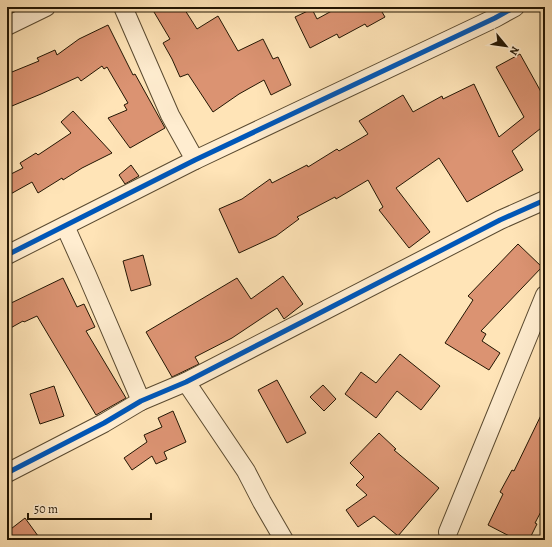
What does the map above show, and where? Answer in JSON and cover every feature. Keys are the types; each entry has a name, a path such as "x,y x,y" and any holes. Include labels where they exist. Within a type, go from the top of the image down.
{"street":[{"path":"7,26 46,7"},
{"path":"123,7 170,116 195,160"},
{"path":"7,255 195,160 495,18 515,7"},
{"path":"7,473 104,423 141,401 186,382 493,224 545,200"},
{"path":"65,226 88,275 141,401"},
{"path":"448,532 545,294"},
{"path":"186,382 246,471 284,540"}],"building":[{"path":"151,7 183,7 197,29 218,16 238,51 263,39 273,59 278,57 291,85 271,95 264,80 239,94 213,112 188,74 180,77 163,43 170,39"},
{"path":"339,7 379,7 385,17 367,27 365,24 339,38 337,34 310,48 295,17 312,9 317,19"},
{"path":"108,25 133,75 135,74 165,128 130,148 108,118 127,110 124,105 128,103 107,67 104,69 102,66 81,81 78,77 7,108 7,74 39,61 37,58 55,50 57,55 79,39"},
{"path":"520,54 545,99 545,125 512,151 523,170 467,202 439,158 396,188 430,232 409,248 379,210 383,207 368,180 336,199 335,197 297,217 299,219 276,236 239,253 219,209 242,199 270,179 272,183 307,165 308,167 337,149 339,151 368,134 359,121 403,95 413,112 442,96 443,99 474,84 499,137 524,117 496,67"},
{"path":"73,111 112,153 82,168 63,180 62,178 38,193 32,182 7,196 7,176 23,168 20,163 36,153 38,155 71,133 61,122"},
{"path":"131,165 139,176 125,184 119,175"},
{"path":"518,244 542,267 481,331 486,334 482,341 500,353 489,370 445,343 473,300 468,296"},
{"path":"143,255 151,285 131,291 123,261"},
{"path":"283,276 303,304 284,319 277,308 232,338 195,357 199,364 172,377 146,332 237,278 251,299"},
{"path":"63,278 77,307 84,304 95,327 86,331 126,398 96,415 37,316 24,322 23,321 7,330 7,305"},
{"path":"400,354 440,386 421,410 397,391 376,418 345,394 361,372 376,383"},
{"path":"277,380 306,433 287,443 258,390"},
{"path":"323,385 336,399 324,411 310,397"},
{"path":"54,386 64,416 40,424 30,394"},
{"path":"545,407 545,504 535,523 537,524 529,540 517,540 488,525 503,494 500,492 512,470 514,471"},
{"path":"173,411 186,442 164,452 167,459 156,464 152,456 132,470 124,458 147,442 144,435 162,427 158,418"},
{"path":"379,433 396,449 394,450 439,488 398,536 374,516 358,527 346,510 367,495 356,485 364,477 350,463"},
{"path":"25,518 41,540 7,540 7,532"}],"cycle path":[{"path":"7,255 195,160 495,18 515,7"},
{"path":"7,473 104,423 141,401 186,382 500,220 545,200"}]}
